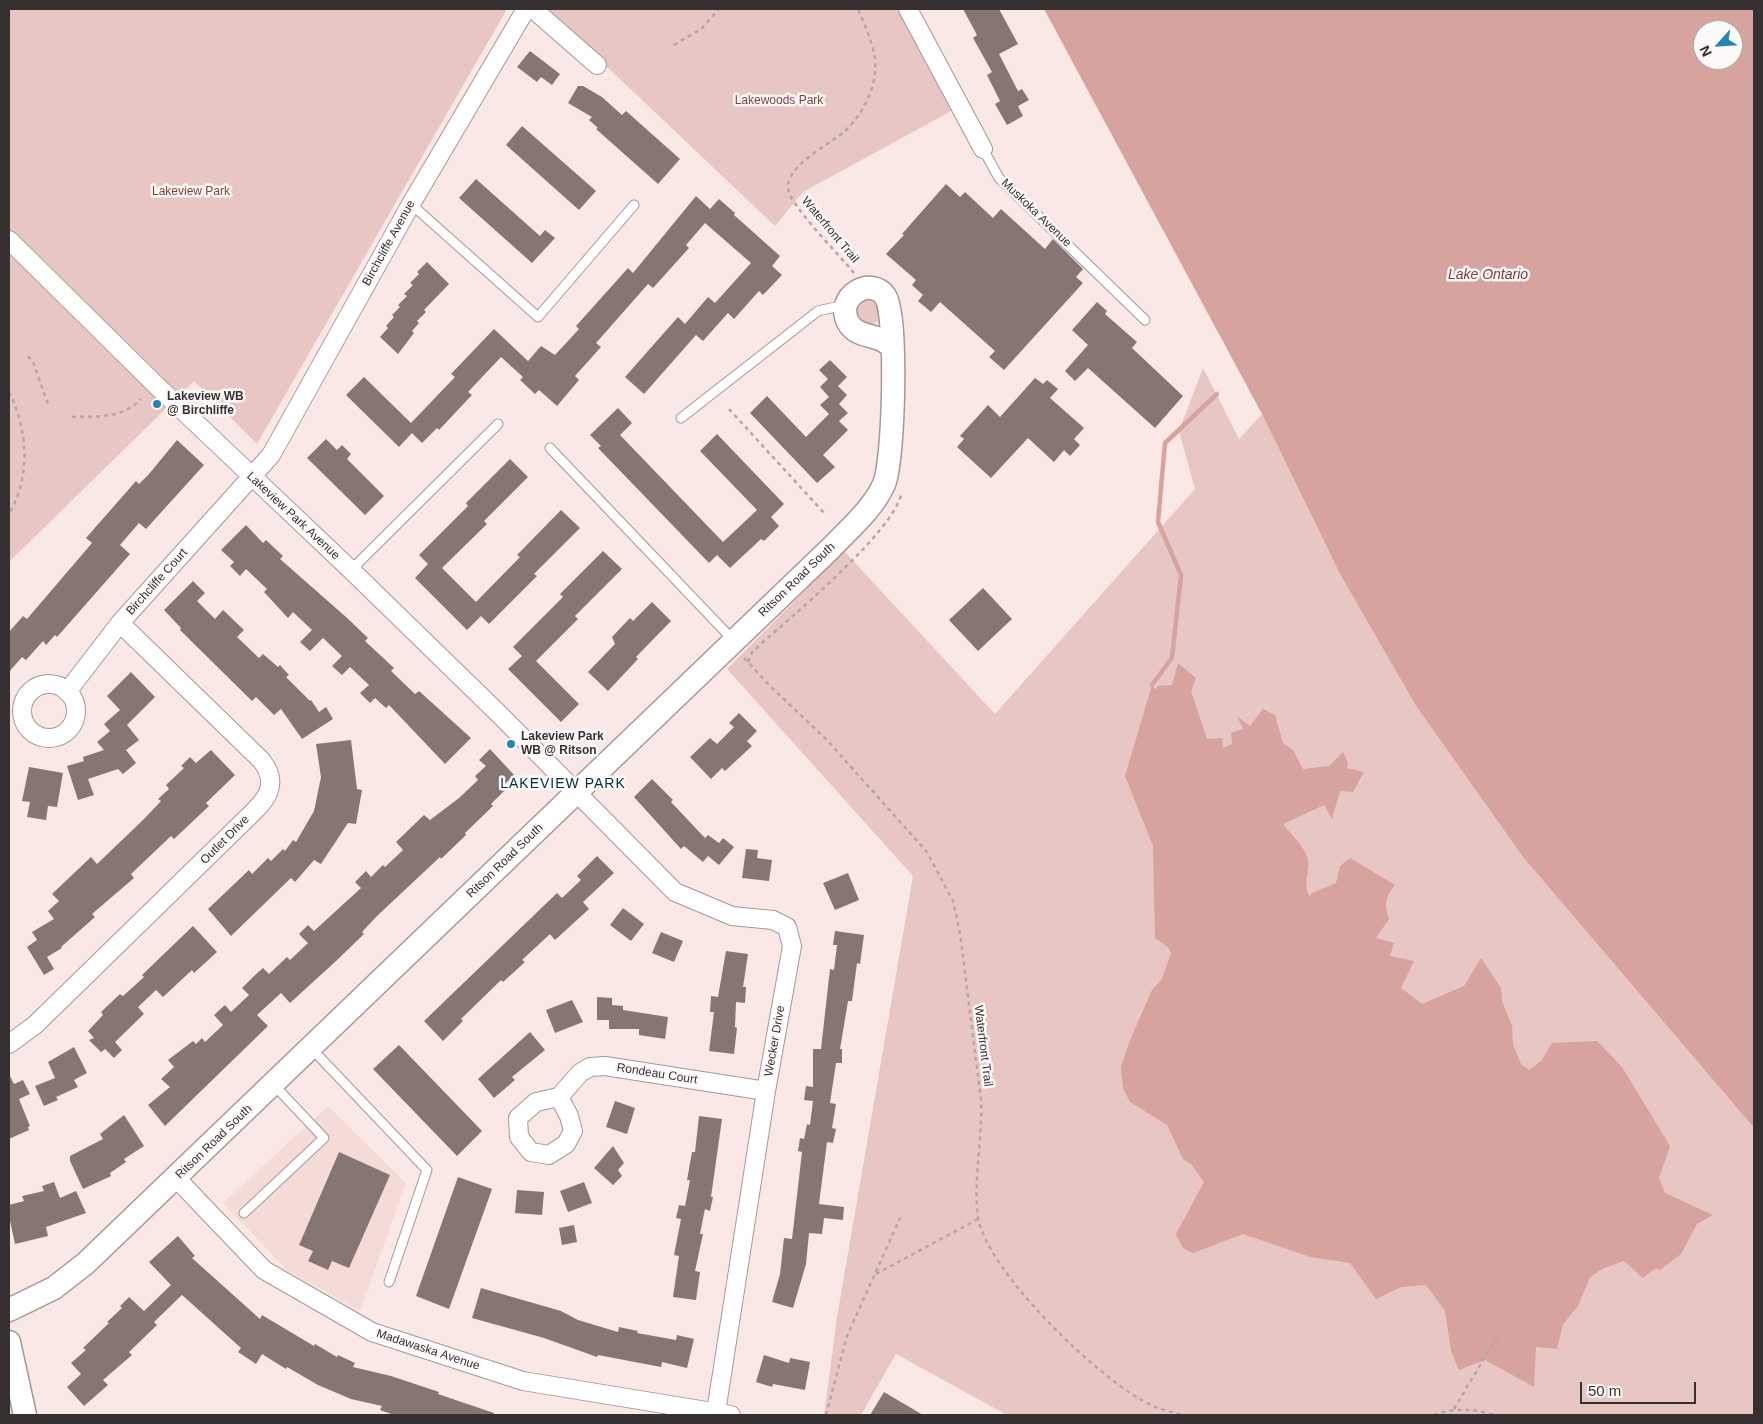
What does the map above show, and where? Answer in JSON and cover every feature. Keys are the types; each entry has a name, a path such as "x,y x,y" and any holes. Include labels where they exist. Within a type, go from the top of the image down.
{"street":[{"name":"Birchcliffe Avenue","path":"252,477 271,455 411,204 526,9"},
{"path":"533,9 597,65"},
{"name":"Muskoka Avenue","path":"908,9 983,150"},
{"name":"Lakeview Park Avenue","path":"9,240 578,791"},
{"name":"Ritson Road South","path":"9,1310 39,1296 71,1275 176,1178 831,548 873,504 880,493 890,466 892,317 889,302 879,290 874,288 861,290"},
{"path":"861,290 847,298 844,306 845,316 849,325 857,332 885,340 892,348"},
{"name":"Birchcliffe Court","path":"67,692 120,623 234,494 252,477"},
{"name":"Outlet Drive","path":"9,1044 35,1025 242,824 265,800 270,787 269,770 260,760 120,623"},
{"name":"Wecker Drive","path":"578,791 675,892 732,916 774,920 787,927 792,946 766,1091 723,1413"},
{"name":"Rondeau Court","path":"559,1097 580,1073 590,1067 605,1066 766,1091"},
{"name":"Madawaska Avenue","path":"176,1178 264,1270 372,1332 523,1382 723,1413"},
{"path":"9,1342 25,1415"}],"lane":[{"name":"Muskoka Avenue","path":"983,150 999,178 1145,320"},
{"path":"411,204 538,318 634,205"},
{"path":"681,418 818,311 844,306"},
{"path":"351,570 498,424"},
{"path":"550,448 734,641"},
{"path":"311,1048 427,1170 389,1282"},
{"path":"244,1213 324,1138 273,1084"}],"path":[{"path":"674,45 701,29 719,9"},
{"name":"Waterfront Trail","path":"858,9 875,59 874,82 864,106 846,130 799,165 789,180 788,190 796,204 858,277 861,290"},
{"path":"28,356 33,362 48,404"},
{"path":"9,392 20,420 24,446 25,474 9,514"},
{"path":"72,418 116,415 126,412 141,400"},
{"path":"729,409 825,514"},
{"name":"Waterfront Trail","path":"748,664 827,740 895,814 927,852 953,901 960,933 981,1100 982,1120 977,1191 978,1219 1006,1274 1066,1340 1112,1380 1152,1405 1182,1415"},
{"path":"826,1415 847,1336 900,1218"},
{"path":"876,1274 978,1219"},
{"path":"1454,1409 1498,1335"},
{"path":"1434,1415 1454,1409 1474,1409 1495,1415"}],"shaded area":[{"path":"328,1106 406,1183 360,1311 287,1270 223,1203"}],"green space":[{"name":"Lakeview Park","path":"9,9 507,9 257,444 194,381 9,562"},
{"name":"Lakewoods Park","path":"546,9 898,9 953,110 803,192 775,226"},
{"path":"868,299 877,303 881,312 877,321 868,325 859,321 855,312 859,303"},
{"path":"1203,368 1239,439 1262,414 1340,574 1416,706 1523,857 1754,1128 1754,1415 1007,1415 896,1354 861,1415 824,1415 837,1317 913,876 727,669 844,551 995,714 1195,489 1179,431"}],"water":[{"name":"Lake Ontario","path":"1044,9 1754,9 1754,1128 1523,857 1416,706 1340,574 1262,414"},
{"path":"1178,663 1196,678 1191,691 1207,739 1222,738 1223,748 1232,744 1231,733 1243,729 1237,716 1250,726 1263,709 1275,715 1283,743 1293,750 1303,769 1329,766 1343,752 1348,763 1347,768 1364,772 1353,792 1340,791 1332,819 1324,805 1283,824 1301,845 1308,860 1306,883 1310,896 1312,893 1336,883 1340,866 1350,858 1395,885 1386,901 1389,919 1376,938 1394,943 1390,956 1414,961 1401,988 1422,1004 1464,986 1481,958 1501,988 1502,1001 1512,1026 1513,1044 1521,1064 1529,1070 1541,1061 1552,1043 1597,1041 1622,1067 1670,1146 1659,1178 1665,1193 1713,1215 1697,1224 1681,1254 1660,1270 1656,1268 1643,1278 1624,1261 1602,1269 1590,1277 1578,1306 1563,1324 1557,1349 1536,1347 1534,1387 1485,1360 1459,1370 1451,1351 1445,1311 1426,1285 1401,1287 1376,1299 1350,1263 1310,1257 1243,1234 1193,1253 1183,1248 1176,1234 1204,1182 1191,1164 1183,1159 1167,1125 1130,1102 1123,1088 1121,1067 1130,1040 1152,990 1162,979 1171,953 1168,947 1155,938 1153,846 1125,776 1152,685 1157,690 1157,686 1172,685"}],"building":[{"path":"963,9 999,9 1018,44 999,54 1018,91 1022,89 1029,100 1018,106 1023,116 1007,125 995,104 1000,101 987,75 992,72 973,38 977,35"},
{"path":"530,51 560,74 552,85 541,77 537,82 517,67"},
{"path":"578,86 583,86 602,97 622,115 626,111 680,159 658,184 596,129 598,128 589,120 592,117 568,103"},
{"path":"522,126 596,191 579,210 506,145"},
{"path":"476,179 540,236 545,230 555,238 532,263 459,198"},
{"path":"946,184 960,197 965,192 993,218 1001,209 1045,249 1053,239 1083,269 1076,277 1083,283 1004,370 989,357 995,351 940,302 931,312 918,301 923,295 912,285 916,280 886,254"},
{"path":"696,196 710,209 719,199 735,213 734,215 780,256 772,266 782,275 763,295 759,291 734,319 728,313 703,341 696,335 644,394 625,377 678,317 685,324 708,297 715,303 751,263 705,223 686,245 689,248 653,288 648,284 596,343 601,347 575,376 579,380 557,406 539,390 535,394 520,380 523,377 501,357 468,392 472,395 439,430 437,428 422,443 412,433 399,447 346,395 364,377 411,423 455,377 451,374 494,329 528,361 541,346 555,355 579,329 576,326 628,268 633,273"},
{"path":"427,262 449,284 424,310 426,312 417,321 419,323 412,331 414,333 398,354 380,337 394,317 392,315 400,307 398,305 407,296 404,294 413,285 410,283"},
{"path":"1097,302 1107,311 1105,314 1137,342 1132,348 1183,396 1155,428 1088,368 1075,381 1065,371 1088,345 1072,330"},
{"path":"830,360 847,377 838,386 847,395 839,404 848,413 839,421 848,430 823,455 835,467 817,483 750,413 767,396 806,437 829,414 820,405 829,397 820,387 828,379 819,370"},
{"path":"1035,378 1043,384 1047,380 1058,389 1050,398 1084,428 1074,439 1080,445 1070,456 1064,450 1054,462 1028,438 991,478 957,447 964,439 960,436 988,405 1000,417"},
{"path":"618,408 632,423 620,435 723,542 757,510 700,451 717,434 784,504 771,517 779,526 764,541 761,539 730,568 717,555 709,563 598,448 601,446 590,435"},
{"path":"326,439 337,450 342,445 351,454 347,459 384,496 365,515 307,458"},
{"path":"177,440 204,465 146,529 139,523 120,545 130,554 57,637 55,635 46,645 43,641 26,660 22,657 9,672 9,632 23,616 27,619 92,543 86,538 136,481 139,484 149,474"},
{"path":"510,459 528,477 484,521 487,524 442,568 476,602 520,557 517,555 561,510 580,528 534,574 537,576 489,624 481,616 467,630 415,578 428,564 419,555 468,506 466,503"},
{"path":"246,525 263,543 266,540 283,556 280,559 368,638 365,641 394,668 391,671 415,694 419,691 471,738 445,764 389,705 386,708 375,698 370,703 360,693 369,685 350,667 342,675 332,666 342,656 323,638 310,651 300,642 312,630 293,612 288,618 264,592 267,589 246,569 240,576 230,566 234,562 221,550"},
{"path":"603,551 622,569 575,616 578,619 536,661 579,704 561,722 508,669 522,656 513,647 563,597 560,594"},
{"path":"193,581 205,593 197,601 215,619 223,610 244,630 237,637 259,658 263,654 278,667 280,665 289,675 286,677 311,700 319,712 326,707 333,719 302,739 281,709 274,715 256,697 252,701 180,630 181,628 164,610"},
{"path":"983,588 1012,619 978,651 949,620"},
{"path":"652,602 671,621 636,657 638,659 608,691 588,672 615,644 612,637 630,618 633,621"},
{"path":"131,672 155,697 127,725 139,740 126,750 136,763 123,774 118,769 88,779 94,795 78,800 67,766 84,761 83,757 104,750 97,742 110,731 104,724 120,710 107,696"},
{"path":"739,713 757,731 747,741 752,746 725,771 722,768 711,779 690,757 710,738 717,744 734,727 729,723"},
{"path":"351,740 357,789 362,790 356,824 348,823 321,864 314,860 295,882 291,878 231,936 208,909 249,870 252,874 268,858 271,861 283,849 285,851 293,840 296,842 314,811 321,777 316,744"},
{"path":"490,749 514,775 503,786 506,789 491,804 493,806 441,859 440,857 377,916 362,932 364,934 290,1003 281,993 257,1015 268,1026 165,1126 148,1105 170,1087 161,1079 174,1067 168,1060 193,1041 196,1044 202,1038 205,1042 223,1025 214,1015 225,1005 231,1012 249,995 242,988 253,977 263,968 269,974 287,957 290,960 308,943 299,934 308,925 314,931 361,888 355,882 366,871 371,877 403,850 396,842 424,815 430,820 459,798 478,780 475,776 486,766 479,760"},
{"path":"211,750 235,775 206,803 209,806 174,839 171,836 131,874 134,878 92,914 95,917 62,948 47,957 54,969 44,975 27,947 37,940 32,932 54,919 48,911 59,901 52,894 91,857 97,864 144,819 161,801 158,799 169,789 166,785 184,768 181,766 190,757 196,763"},
{"path":"29,767 63,773 57,807 48,806 46,820 27,817 30,802 22,801"},
{"path":"652,779 673,800 671,802 705,838 708,835 719,843 723,838 734,847 719,865 708,856 703,862 684,846 681,849 634,797"},
{"path":"746,849 758,850 757,858 772,860 769,881 742,878"},
{"path":"597,856 614,873 583,902 589,909 555,940 550,934 522,960 525,962 503,982 501,980 461,1019 463,1021 443,1041 424,1021 557,893 562,898 581,880 577,876"},
{"path":"848,873 859,900 835,910 823,883"},
{"path":"623,908 644,924 631,941 610,925"},
{"path":"193,926 217,952 194,973 192,970 163,997 156,990 138,1007 144,1014 115,1042 122,1050 114,1058 105,1049 101,1052 89,1040 94,1038 88,1031 103,1015 101,1012 120,994 123,996 144,977 142,975"},
{"path":"835,931 864,935 860,964 857,963 852,1001 848,1001 840,1049 842,1049 842,1063 836,1063 830,1103 836,1104 832,1128 836,1129 833,1143 827,1142 819,1204 844,1207 843,1220 824,1218 822,1234 809,1233 806,1264 793,1308 772,1302 780,1274 784,1238 792,1239 802,1152 798,1151 800,1138 804,1139 807,1124 810,1125 813,1101 804,1100 806,1086 813,1087 813,1049 821,1049 830,969 834,970 837,945 833,945"},
{"path":"661,932 683,941 674,962 652,953"},
{"path":"726,951 748,954 743,987 746,987 745,1003 736,1002 735,1027 737,1028 734,1054 709,1051 714,1012 710,1012 711,996 718,997"},
{"path":"597,997 612,998 612,1005 623,1006 623,1010 668,1017 665,1039 639,1035 639,1029 609,1029 609,1020 597,1020"},
{"path":"572,1000 583,1022 555,1033 546,1010"},
{"path":"530,1032 545,1050 512,1077 515,1080 494,1098 478,1079"},
{"path":"399,1045 482,1131 457,1156 373,1069"},
{"path":"74,1047 87,1073 74,1080 78,1087 56,1097 58,1100 44,1106 35,1086 55,1078 48,1062"},
{"path":"9,1074 14,1084 23,1080 30,1094 19,1099 30,1126 28,1127 29,1130 9,1139"},
{"path":"615,1101 635,1108 627,1134 606,1127"},
{"path":"124,1115 144,1146 124,1159 126,1162 110,1173 111,1176 83,1189 70,1161 70,1156 103,1139 100,1134"},
{"path":"699,1116 722,1119 711,1197 713,1197 710,1211 705,1209 700,1234 703,1234 695,1271 700,1272 696,1300 673,1297 679,1256 674,1255 681,1219 676,1218 679,1205 685,1206 690,1180 687,1180 692,1152 695,1152"},
{"path":"613,1146 624,1163 618,1170 622,1176 613,1185 594,1168"},
{"path":"339,1152 390,1175 349,1268 332,1261 328,1270 308,1261 313,1251 299,1245"},
{"path":"458,1177 492,1189 449,1309 416,1296"},
{"path":"54,1182 60,1198 76,1191 86,1213 46,1227 48,1236 15,1244 9,1216 9,1205 24,1201 22,1196 44,1191 42,1186"},
{"path":"584,1182 592,1203 568,1212 560,1191"},
{"path":"517,1190 544,1192 542,1215 515,1213"},
{"path":"574,1225 577,1242 562,1245 559,1228"},
{"path":"178,1236 195,1256 192,1258 260,1319 262,1315 314,1346 315,1344 337,1357 338,1355 355,1363 353,1367 391,1376 439,1392 438,1394 494,1413 494,1415 394,1415 380,1410 382,1406 351,1399 318,1385 262,1354 256,1364 238,1352 241,1348 182,1295 154,1322 157,1325 129,1352 132,1355 103,1380 108,1385 84,1406 67,1387 81,1374 71,1363 86,1350 83,1348 109,1323 107,1322 122,1308 120,1306 129,1297 144,1311 171,1285 149,1262"},
{"path":"481,1288 561,1311 578,1320 618,1332 619,1327 638,1331 637,1333 676,1340 677,1335 694,1339 687,1368 662,1362 661,1367 598,1355 597,1357 544,1338 472,1318"},
{"path":"764,1355 789,1363 790,1358 810,1362 805,1390 773,1384 772,1387 756,1382"},
{"path":"884,1392 923,1415 870,1415"}],"waterway":[{"path":"1152,685 1172,658 1181,575 1158,522 1165,443 1217,394"}],"place":[{"name":"Lakeview WB @ Birchliffe","path":"157,404"},
{"name":"Lakeview Park WB @ Ritson","path":"511,744"}],"district":[{"name":"LAKEVIEW PARK","path":"563,784"}]}
